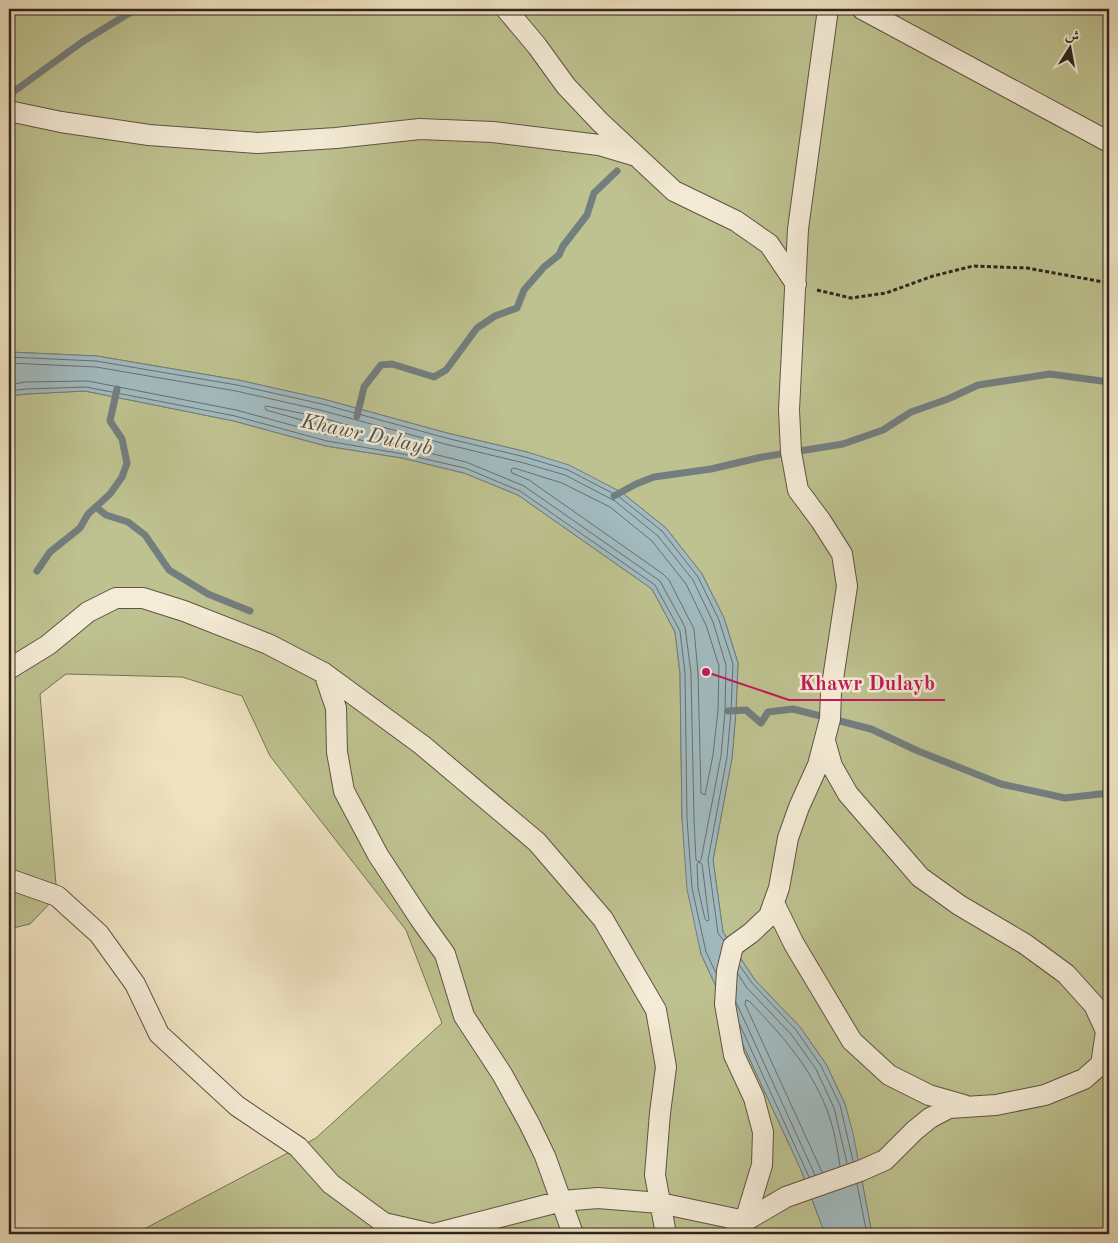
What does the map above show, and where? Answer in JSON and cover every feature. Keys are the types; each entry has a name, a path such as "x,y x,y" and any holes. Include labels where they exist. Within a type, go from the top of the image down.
{"street":[{"path":"506,9 537,46 566,86 600,122 674,191 736,221 769,244 796,284"},
{"path":"739,1228 762,1165 762,1132 754,1098 734,1054 725,1004 727,971 733,946 751,933 769,916 779,888 788,838 799,807 818,765 830,719 831,692 847,586 842,554 798,490 793,462 789,410 798,230 828,9"},
{"path":"862,9 1109,142"},
{"path":"9,111 61,122 149,135 258,143 336,138 420,129 493,132 599,145 636,156"},
{"path":"9,669 48,645 88,612 116,598 143,598 184,611 268,644 324,673 422,746 537,842 603,919 656,1010 666,1067 655,1175 666,1234"},
{"path":"324,673 336,708 337,752 344,792 378,856 445,954 464,1016 502,1074 529,1123 545,1156 573,1234"},
{"path":"739,1228 786,1197 860,1171 885,1160 930,1118 949,1108 996,1106 1045,1095 1084,1079 1106,1061 1106,1031 1094,1005 1066,974 1025,944 959,905 920,877 848,794 832,766 825,739"},
{"path":"9,879 57,896 100,934 135,984 159,1034 237,1106 298,1147 331,1184 384,1223 433,1234 562,1201 598,1198 660,1203 739,1228"},
{"path":"774,902 794,944 852,1041 889,1075 929,1095 969,1107"}],"path":[{"path":"796,284 851,298 886,293 933,276 973,266 1027,268 1109,283"}],"green space":[{"path":"9,9 1109,9 1109,1234 872,1234 845,1104 826,1064 800,1027 755,980 723,932 713,860 732,758 738,663 724,618 702,574 666,528 621,492 527,452 447,433 323,399 238,380 97,356 9,352"},
{"path":"85,391 234,421 326,446 402,458 464,473 518,495 652,589 675,632 680,673 682,819 701,954 801,1170 825,1234 138,1234 316,1138 442,1023 406,930 270,756 242,696 182,677 66,674 40,694 57,896 30,924 9,929 9,396"}],"water":[{"path":"9,352 97,356 238,380 323,399 447,433 527,452 569,465 621,492 666,528 702,574 724,618 738,663 732,758 713,860 723,932 755,980 800,1027 826,1064 845,1104 853,1133 872,1234 825,1234 801,1170 701,954 687,889 682,819 680,673 675,632 652,589 518,495 464,473 402,458 326,446 234,421 85,391 9,396"}],"waterway":[{"path":"9,95 82,42 136,9"},
{"path":"357,416 364,387 381,365 392,364 434,377 446,370 477,328 495,316 517,308 524,290 544,267 559,255 563,246 587,215 594,193 617,171"},
{"path":"614,496 654,477 711,469 762,457 843,444 883,430 911,412 948,399 978,385 1050,374 1109,382"},
{"path":"37,571 50,552 80,528 88,514 110,494 122,477 127,463 122,439 110,421 117,389"},
{"path":"96,507 106,515 128,522 145,535 169,570 208,594 250,611"},
{"path":"728,711 746,710 761,723 768,712 793,709 871,729 918,751 1001,784 1065,798 1109,793"}],"place":[{"name":"Khawr Dulayb","path":"706,672"}]}
